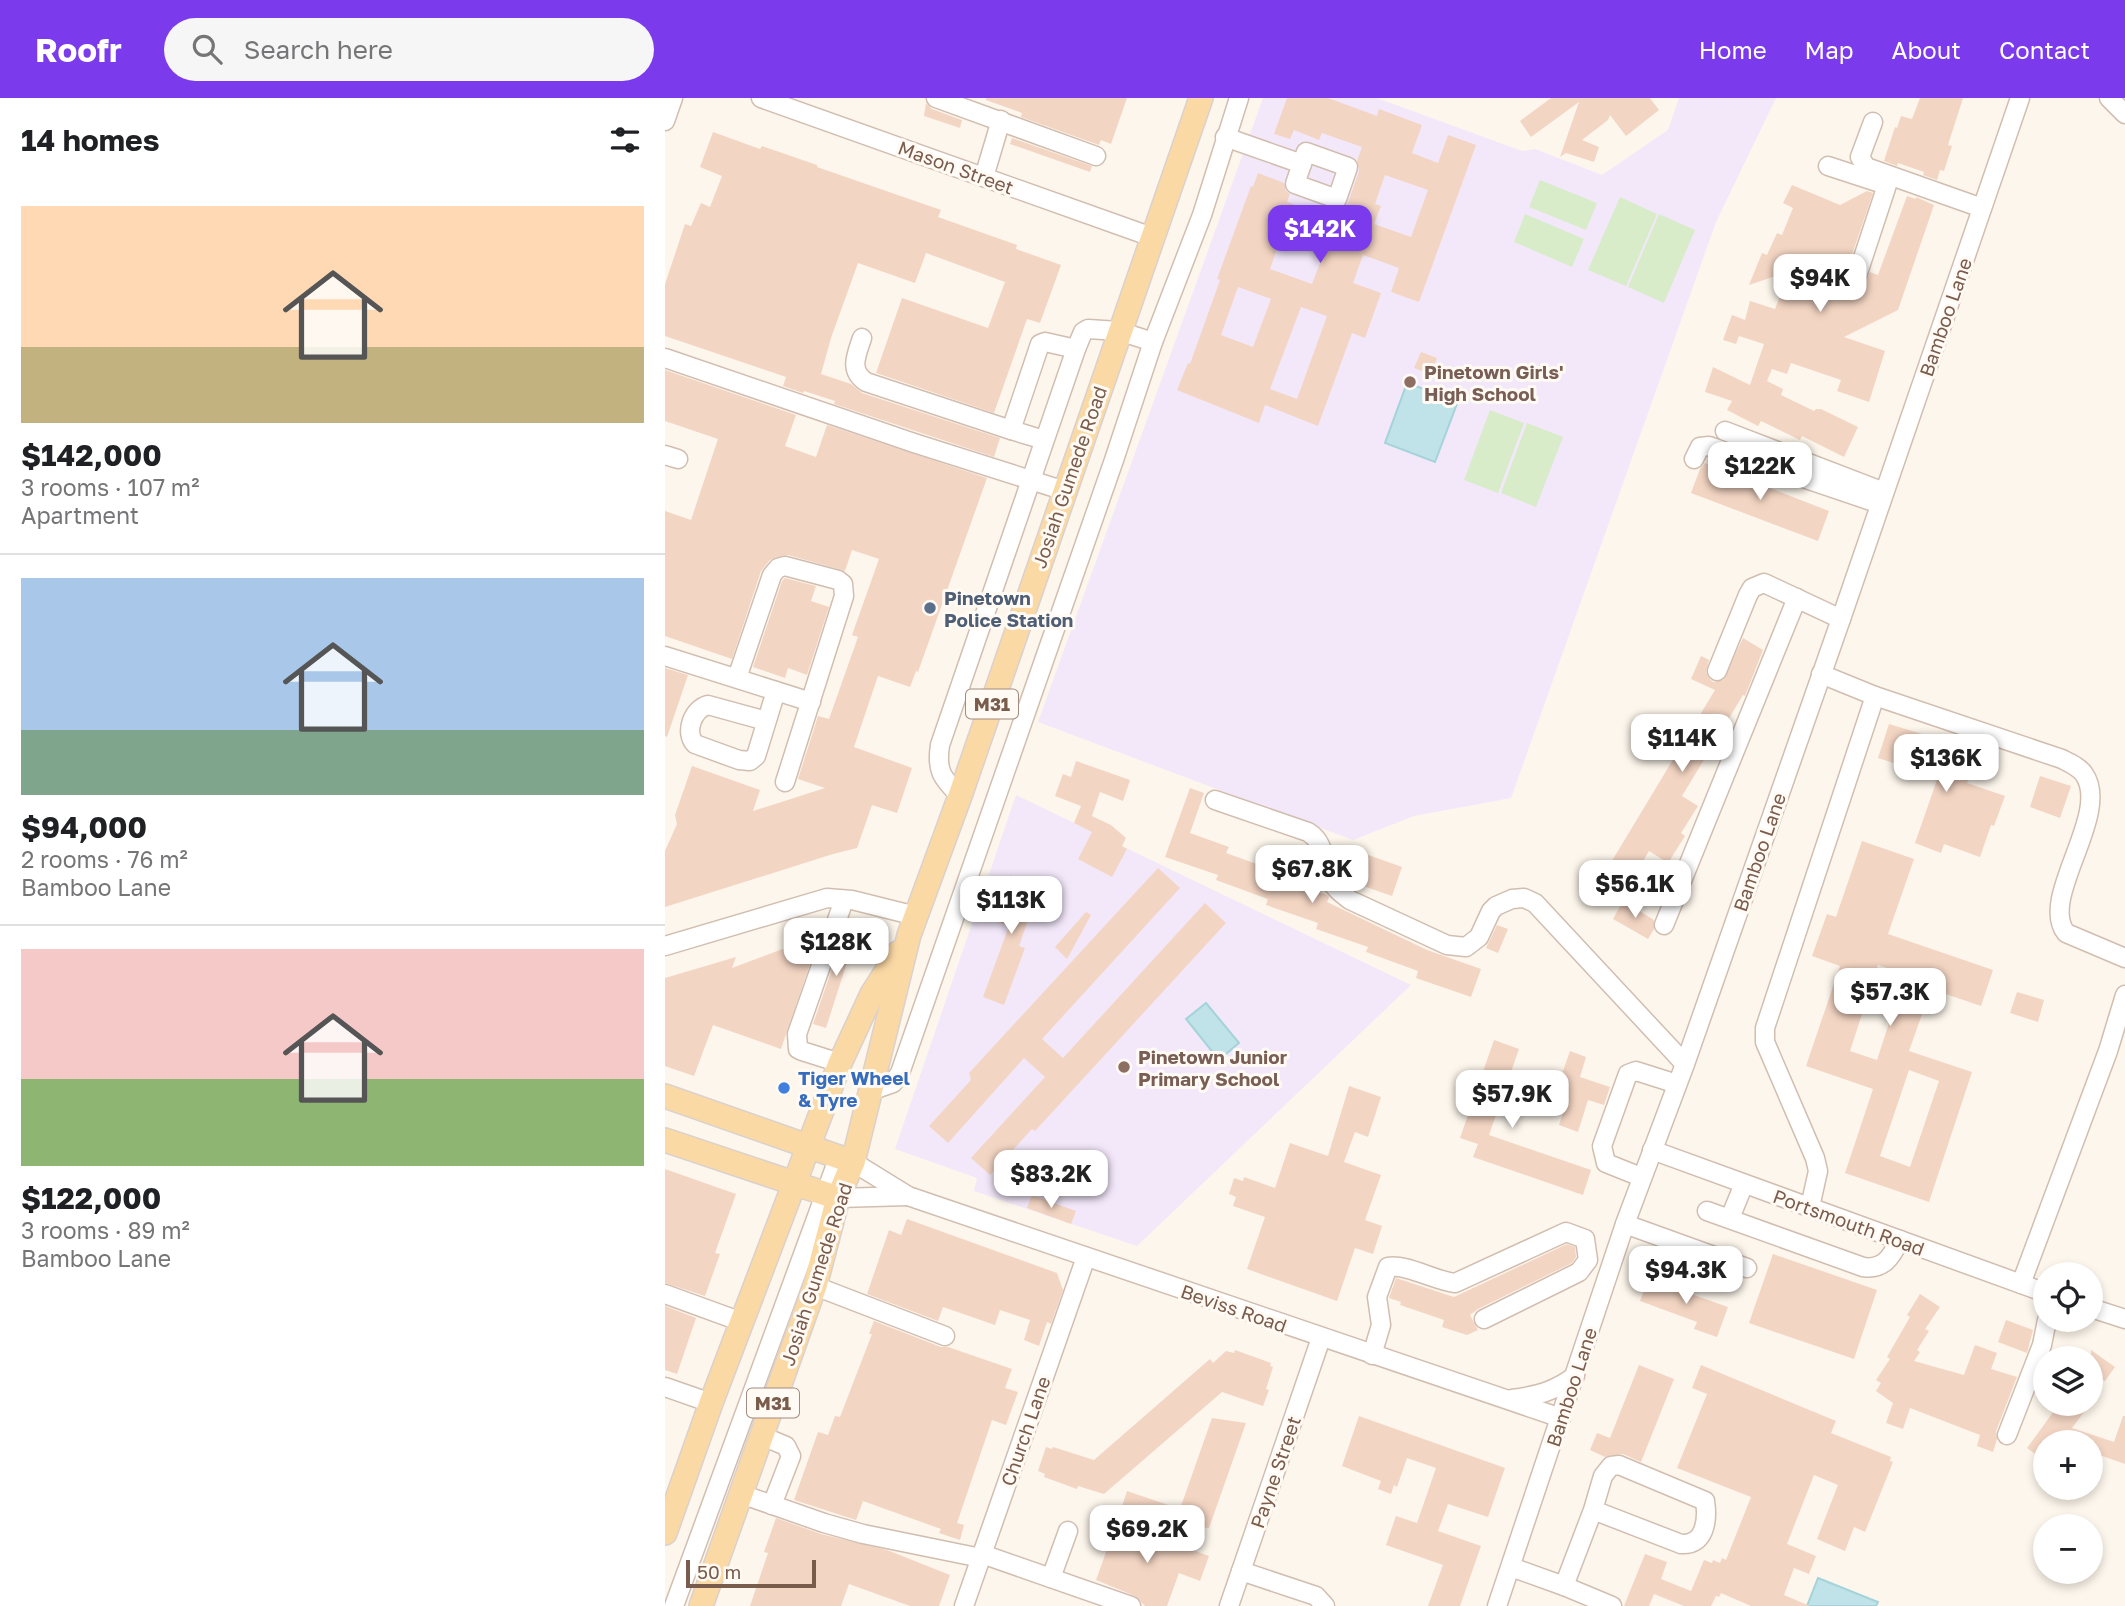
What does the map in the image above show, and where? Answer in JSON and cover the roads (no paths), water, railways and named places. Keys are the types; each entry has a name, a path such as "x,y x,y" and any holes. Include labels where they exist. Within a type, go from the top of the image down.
{"main road":[{"name":"Josiah Gumede Road","path":"701,1606 815,1286 832,1196 870,1091 912,925 960,796 1201,98"},
{"name":"Josiah Gumede Road","path":"665,1532 840,1063 872,993 912,925"},
{"name":"Beviss Road","path":"665,1096 845,1160"},
{"name":"Beviss Road","path":"665,1140 832,1196"}],"street":[{"path":"665,121 673,98"},
{"name":"Mason Street","path":"761,98 1152,237"},
{"path":"936,98 1095,156"},
{"path":"870,1091 893,1083 899,1073 1110,474 1153,342 1202,215 1239,98"},
{"name":"Bamboo Lane","path":"1497,1606 1641,1177 1685,1064 1841,619 2019,98"},
{"path":"2109,98 2125,114"},
{"path":"984,177 1001,120"},
{"path":"1873,122 1860,157 1865,167 1981,212"},
{"path":"1225,138 1302,163"},
{"path":"1828,166 1981,212"},
{"path":"1857,276 1887,185"},
{"path":"960,796 944,781 940,771 940,745 1083,332 1088,328 1119,331 1153,342"},
{"path":"862,338 854,363 855,370 866,382 1044,440"},
{"path":"1011,430 1040,344 1045,342 1076,349"},
{"path":"665,358 1065,491"},
{"path":"1725,431 1882,498"},
{"path":"1694,459 1700,447 1709,446 1882,498"},
{"path":"737,678 772,575 778,568 785,566 838,580 843,584 844,596 785,782"},
{"path":"1717,671 1752,588 1764,583 1841,619"},
{"path":"1664,925 1797,598"},
{"path":"665,656 811,702"},
{"path":"1821,674 1875,696 2062,759 2084,773 2091,787 2090,807 2060,904 2060,926 2066,933 2125,958"},
{"path":"766,721 776,691"},
{"path":"1810,1208 1818,1171 1815,1158 1765,1042 1765,1028 1875,696"},
{"path":"1215,800 1315,836 1321,845 1329,878 1340,893 1447,944 1466,947 1479,937 1491,911 1503,902 1524,898 1535,902 1685,1064"},
{"path":"665,946 827,898 844,900 912,925"},
{"path":"840,1063 798,1049 797,1034 844,900"},
{"path":"2021,1284 2108,1051 2125,995"},
{"path":"1641,1177 1606,1163 1603,1155 1602,1146 1628,1074 1636,1071 1677,1084"},
{"name":"Portsmouth Road","path":"1652,1150 2033,1288"},
{"name":"Beviss Road","path":"845,1160 908,1196 1561,1418"},
{"path":"1730,1218 1744,1184"},
{"path":"674,1606 832,1196"},
{"name":"Beviss Road","path":"832,1196 908,1196"},
{"path":"1707,1211 1863,1267 1871,1268 1889,1260 1900,1240"},
{"path":"1625,1224 1747,1268"},
{"path":"1372,1354 1381,1325 1377,1297 1388,1267 1397,1266 1442,1282 1455,1283 1566,1232 1585,1238 1588,1260 1579,1272 1484,1320"},
{"name":"Church Lane","path":"964,1606 1086,1257"},
{"path":"815,1286 945,1336"},
{"path":"665,1294 742,1322"},
{"path":"2103,1312 2125,1319"},
{"path":"2007,1435 2045,1332"},
{"name":"Payne Street","path":"1229,1606 1321,1338"},
{"path":"1505,1399 1546,1393 1575,1376"},
{"path":"667,1393 711,1403"},
{"path":"762,1436 783,1444 790,1450 791,1456 772,1505"},
{"path":"1564,1586 1603,1476 1611,1466 1619,1465 1705,1501 1707,1521 1697,1540 1689,1545 1593,1510"},
{"path":"741,1494 863,1534 982,1556 1131,1606"},
{"path":"1051,1578 1068,1531"},
{"path":"1511,1567 1612,1606"},
{"path":"1241,1571 1316,1596 1325,1606"}],"water":[{"path":"1407,383 1458,401 1435,462 1385,443"},
{"path":"1206,1003 1239,1043 1219,1060 1186,1019"},
{"path":"1818,1578 1878,1602 1876,1606 1807,1606"}],"place":[{"name":"Pinetown Girls' High School","path":"1410,382"},
{"name":"Pinetown Police Station","path":"930,608"},
{"name":"Pinetown Junior Primary School","path":"1124,1067"},
{"name":"Tiger Wheel & Tyre","path":"784,1088"}]}
